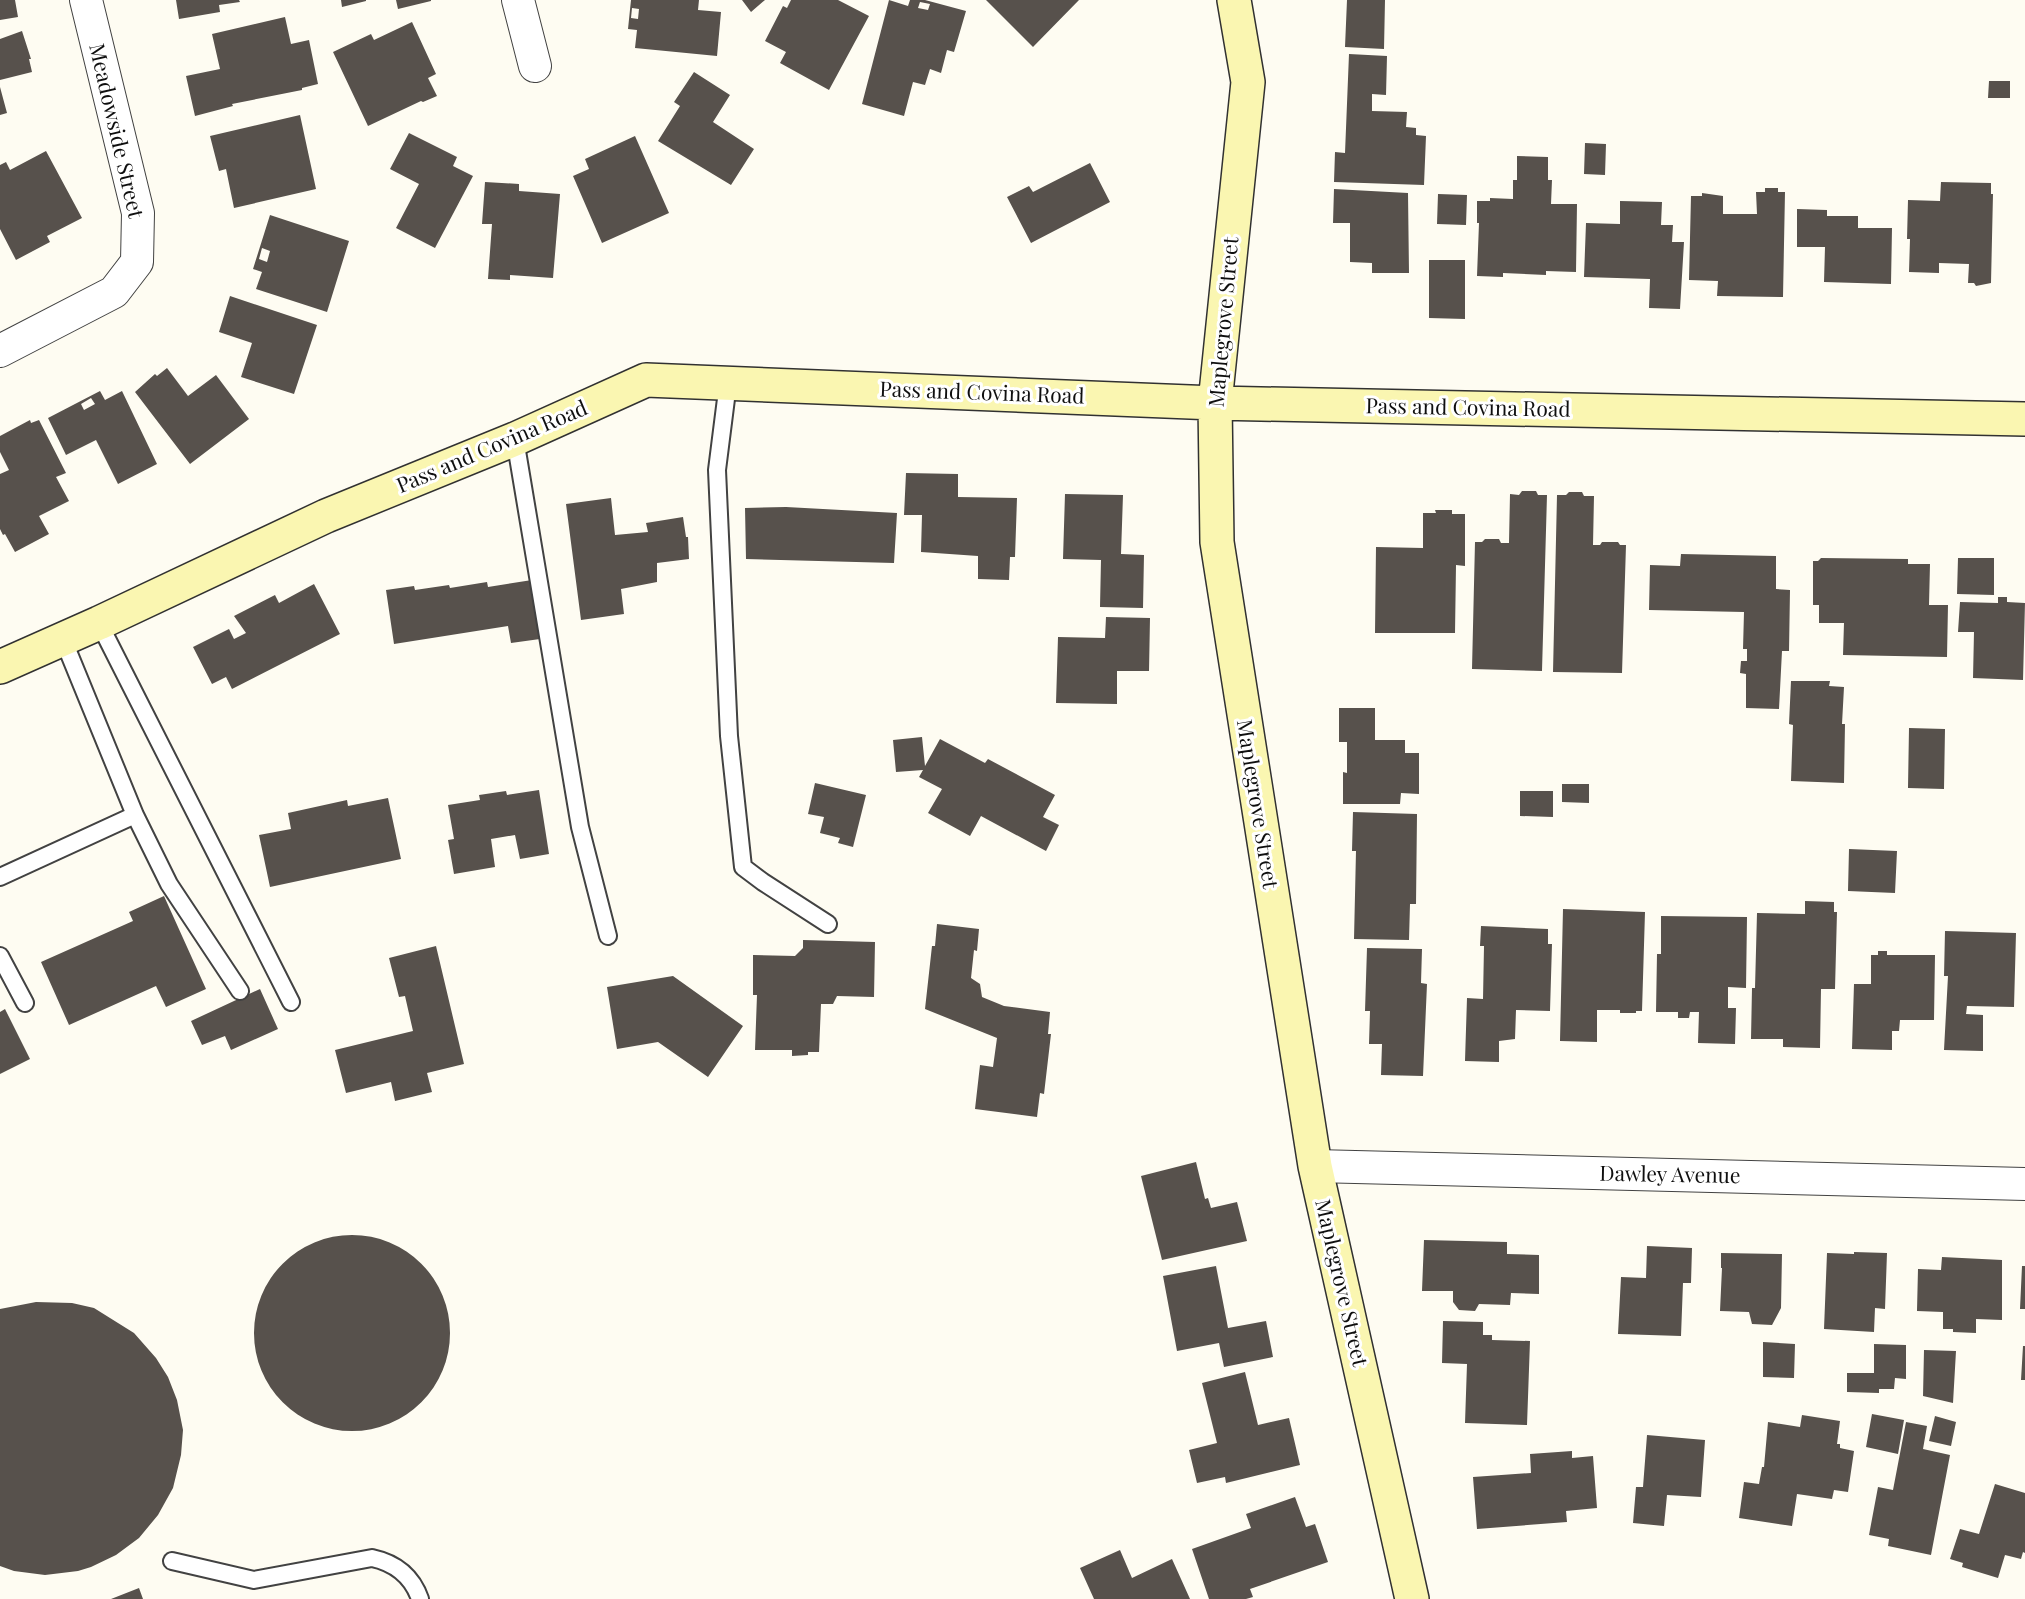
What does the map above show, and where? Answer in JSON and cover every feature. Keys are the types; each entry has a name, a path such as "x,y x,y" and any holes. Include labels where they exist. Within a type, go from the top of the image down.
{"street":[{"name":"Meadowside Street","path":"0,351 114,292 137,262 138,213 86,0"},
{"path":"518,0 535,66"},
{"name":"Maplegrove Street","path":"1234,0 1248,82 1215,403 1217,542 1315,1166 1412,1599"},
{"name":"Pass and Covina Road","path":"0,667 326,516 515,439 646,380 1215,403 2025,419"},
{"name":"Dawley Avenue","path":"1315,1166 2025,1184"}],"lane":[{"path":"728,383 717,470 729,736 743,867 828,924"},
{"path":"515,439 580,827 608,936"},
{"path":"99,623 291,1002"},
{"path":"63,639 135,815 169,884 240,991"},
{"path":"0,877 135,815"},
{"path":"0,956 25,1003"},
{"path":"172,1561 254,1580 372,1558 387,1561 403,1572 416,1588 420,1599"}],"building":[{"path":"0,0 15,0 18,17 0,20"},
{"path":"176,0 239,0 240,2 219,5 220,12 179,19"},
{"path":"341,0 366,0 366,1 342,7"},
{"path":"396,0 431,0 431,1 398,9"},
{"path":"631,0 699,0 698,10 721,12 717,56 635,48 637,30 628,29","holes":["632,8 639,9 638,19 631,18"]},
{"path":"742,0 765,0 751,12"},
{"path":"791,0 838,0 869,16 829,90 780,63 786,52 765,41 783,6 787,8"},
{"path":"889,0 908,6 910,0 925,0 966,11 954,52 947,50 941,73 930,69 925,85 913,82 904,116 862,104","holes":["920,2 930,4 928,10 918,8"]},
{"path":"986,0 1079,0 1033,47"},
{"path":"1347,0 1385,0 1384,49 1345,47"},
{"path":"285,17 291,44 309,40 318,84 302,88 302,90 232,104 233,106 195,116 186,76 220,69 212,34"},
{"path":"412,22 436,74 428,78 437,96 368,126 333,52 371,34 374,40"},
{"path":"22,31 31,59 29,59 32,72 0,80 0,39"},
{"path":"1349,54 1387,56 1386,95 1372,94 1372,111 1407,112 1406,127 1416,128 1416,135 1426,136 1424,185 1334,182 1335,152 1345,153"},
{"path":"694,72 730,95 713,122 754,149 731,185 658,141 680,106 674,102"},
{"path":"1989,81 2010,81 2010,98 1988,98"},
{"path":"0,87 7,113 0,115"},
{"path":"300,115 316,189 234,208 226,169 219,171 210,136"},
{"path":"409,133 457,157 453,166 473,176 435,248 396,228 419,184 390,169"},
{"path":"635,136 669,213 602,243 573,176 589,169 585,159"},
{"path":"1585,143 1606,144 1605,175 1584,174"},
{"path":"46,151 82,218 47,236 50,242 16,260 0,229 0,165 6,162 10,170"},
{"path":"1517,156 1548,157 1548,180 1552,180 1551,204 1577,204 1576,272 1546,271 1546,275 1503,273 1503,277 1477,276 1479,223 1477,223 1477,201 1490,201 1490,198 1513,199 1513,180 1517,180"},
{"path":"1090,163 1110,202 1031,243 1007,197 1029,186 1033,192"},
{"path":"485,182 519,184 519,191 560,194 553,278 510,275 510,280 488,279 492,224 482,224"},
{"path":"1941,182 1991,183 1991,194 1993,194 1991,283 1976,286 1974,283 1968,283 1969,264 1939,263 1939,273 1909,272 1908,200 1940,201"},
{"path":"1765,188 1778,188 1778,192 1785,192 1783,297 1717,296 1718,281 1689,280 1691,196 1702,196 1702,193 1723,196 1723,214 1757,214 1756,192 1765,192"},
{"path":"1334,189 1408,193 1409,273 1372,273 1372,263 1350,262 1350,223 1333,223"},
{"path":"1438,194 1467,195 1466,225 1437,224"},
{"path":"1620,201 1662,202 1661,225 1673,225 1672,242 1684,242 1680,309 1649,308 1650,279 1584,277 1586,223 1620,224"},
{"path":"1797,209 1827,210 1827,216 1858,216 1858,228 1892,228 1891,284 1824,282 1825,247 1797,247"},
{"path":"270,215 349,241 327,312 256,289 262,272 253,269","holes":["262,248 270,251 267,262 259,259"]},
{"path":"1429,260 1465,260 1465,319 1429,318"},
{"path":"230,296 317,325 294,394 241,377 252,343 219,332"},
{"path":"167,368 188,396 216,375 249,419 190,464 135,392 155,374 157,376"},
{"path":"100,391 105,400 122,391 157,464 118,484 96,440 66,455 48,418","holes":["91,398 95,404 84,410 81,404"]},
{"path":"30,420 31,423 39,420 66,473 56,477 69,501 39,516 49,534 15,552 0,529 0,474 9,470 0,452 0,436"},
{"path":"906,473 958,474 958,497 1017,498 1015,557 1010,557 1009,580 978,579 978,556 921,552 922,515 904,515"},
{"path":"1522,491 1536,491 1538,495 1547,495 1542,671 1472,669 1475,542 1499,539 1501,543 1509,543 1510,494 1519,495"},
{"path":"1569,492 1582,492 1584,496 1594,496 1593,545 1600,545 1602,542 1618,542 1620,545 1626,545 1622,673 1553,672 1557,495 1566,495"},
{"path":"1065,494 1123,495 1121,554 1144,555 1143,608 1100,607 1101,560 1063,559"},
{"path":"611,498 615,535 648,532 646,523 683,517 686,537 688,537 689,559 657,563 657,582 621,589 624,614 581,620 566,504"},
{"path":"786,507 897,513 894,563 746,559 745,508"},
{"path":"1435,510 1452,510 1452,514 1465,514 1465,566 1456,565 1455,633 1375,633 1376,547 1423,548 1423,513 1436,513"},
{"path":"1681,554 1776,556 1776,589 1790,590 1789,651 1782,651 1779,709 1746,708 1746,674 1740,673 1741,661 1747,661 1747,649 1743,649 1744,612 1649,610 1650,565 1680,566"},
{"path":"1821,558 1908,559 1908,564 1930,564 1929,605 1948,605 1947,657 1843,655 1844,623 1819,623 1819,605 1813,605 1813,561"},
{"path":"1958,558 1994,558 1994,595 1957,594"},
{"path":"532,580 540,639 511,643 508,626 394,644 386,590 414,586 415,590 449,585 450,588 487,582 488,587"},
{"path":"314,584 340,634 232,689 226,677 212,684 193,647 229,629 234,639 246,633 234,616 275,595 279,603"},
{"path":"1998,597 2007,597 2007,602 2025,603 2023,680 1973,678 1974,632 1958,632 1960,602 1998,603"},
{"path":"1106,617 1150,618 1149,671 1117,671 1117,704 1056,703 1058,637 1105,638"},
{"path":"1791,681 1830,681 1829,686 1844,687 1842,724 1845,724 1844,783 1791,781 1793,725 1789,724"},
{"path":"1339,708 1375,708 1375,740 1405,740 1405,753 1419,753 1419,794 1401,793 1400,804 1343,804 1343,772 1347,773 1347,742 1339,742"},
{"path":"1909,728 1945,729 1944,789 1908,788"},
{"path":"922,737 925,766 940,739 985,763 988,759 1055,795 1043,817 1059,825 1046,851 981,816 970,836 928,813 942,789 919,777 923,770 896,772 893,740"},
{"path":"815,783 866,795 853,847 838,843 840,838 820,833 824,817 808,814"},
{"path":"1562,784 1589,784 1589,803 1562,802"},
{"path":"539,790 549,854 520,859 515,835 491,839 495,867 454,874 448,840 454,839 448,805 480,800 479,795 506,791 507,795"},
{"path":"1520,791 1553,791 1553,817 1520,816"},
{"path":"388,798 401,859 270,887 259,835 291,829 288,813 347,800 348,806"},
{"path":"1353,812 1417,814 1416,904 1410,904 1409,940 1354,939 1356,851 1352,851"},
{"path":"1849,849 1897,851 1895,893 1848,891"},
{"path":"164,896 206,989 166,1007 156,986 69,1025 41,962 133,921 129,912"},
{"path":"1805,901 1834,902 1834,912 1837,912 1835,989 1821,989 1820,1048 1783,1047 1783,1039 1751,1039 1757,913 1805,914"},
{"path":"1563,909 1645,912 1642,1011 1620,1013 1620,1010 1597,1010 1597,1042 1560,1041"},
{"path":"1661,916 1747,917 1746,988 1728,987 1728,1008 1736,1008 1735,1044 1698,1043 1699,1012 1690,1012 1689,1018 1678,1018 1678,1012 1656,1012 1657,954 1661,954"},
{"path":"937,924 979,929 971,978 980,984 982,997 1004,1006 1050,1012 1048,1034 1051,1034 1044,1094 1040,1093 1037,1117 975,1109 980,1065 993,1067 997,1038 925,1009 932,946 935,946"},
{"path":"1481,926 1548,929 1548,944 1552,944 1550,1011 1516,1010 1515,1039 1499,1041 1499,1062 1465,1061 1467,998 1483,999 1484,946 1480,946"},
{"path":"1945,931 2016,933 2014,1007 1967,1006 1966,1014 1983,1015 1983,1051 1944,1050 1948,976 1944,976"},
{"path":"803,940 875,942 874,997 837,996 833,1004 821,1004 819,1052 792,1056 792,1050 755,1050 757,995 753,995 753,955 795,956 803,948"},
{"path":"436,946 464,1064 427,1073 432,1092 395,1101 391,1082 346,1093 335,1050 413,1031 405,996 399,997 389,958"},
{"path":"1367,948 1422,949 1421,983 1427,984 1423,1076 1381,1075 1382,1044 1369,1044 1370,1011 1365,1011"},
{"path":"1878,951 1887,951 1887,955 1935,955 1934,1020 1900,1020 1899,1031 1892,1031 1892,1050 1852,1049 1854,984 1871,984 1871,955 1878,955"},
{"path":"673,976 743,1026 708,1077 658,1042 617,1049 607,987"},
{"path":"260,989 278,1029 231,1050 225,1036 202,1045 191,1021"},
{"path":"5,1009 30,1059 0,1074 0,1012"},
{"path":"1196,1162 1205,1199 1208,1198 1211,1208 1237,1202 1247,1241 1162,1260 1141,1176"},
{"path":"342,1235 362,1235 398,1246 428,1271 443,1295 450,1323 450,1343 443,1371 428,1395 414,1409 390,1424 362,1431 342,1431 306,1420 276,1395 261,1371 254,1343 254,1323 265,1287 290,1257 314,1242"},
{"path":"1424,1240 1507,1242 1507,1254 1539,1255 1539,1294 1511,1293 1510,1305 1479,1304 1475,1311 1459,1310 1453,1302 1453,1291 1422,1291"},
{"path":"1647,1246 1692,1248 1691,1283 1683,1283 1681,1336 1618,1334 1621,1277 1646,1278"},
{"path":"1854,1252 1887,1253 1885,1309 1875,1308 1874,1332 1824,1329 1827,1253 1854,1254"},
{"path":"1721,1253 1782,1254 1781,1308 1772,1325 1752,1324 1749,1312 1720,1311"},
{"path":"1942,1257 2002,1260 2002,1320 1976,1319 1976,1333 1953,1332 1953,1329 1943,1329 1943,1312 1917,1311 1918,1269 1941,1270"},
{"path":"1216,1266 1228,1328 1266,1321 1273,1357 1224,1367 1219,1343 1177,1351 1163,1276"},
{"path":"2022,1266 2025,1266 2025,1309 2020,1309"},
{"path":"36,1302 72,1303 94,1308 134,1333 156,1358 168,1377 177,1400 183,1430 181,1455 173,1488 158,1515 139,1538 116,1555 91,1567 45,1575 14,1571 0,1566 0,1309"},
{"path":"1443,1321 1483,1322 1483,1335 1492,1335 1492,1340 1530,1341 1527,1425 1465,1423 1467,1364 1442,1363"},
{"path":"1763,1342 1795,1344 1794,1378 1763,1377"},
{"path":"1874,1344 1906,1345 1906,1379 1895,1378 1894,1389 1879,1389 1879,1393 1847,1392 1847,1373 1874,1373"},
{"path":"2023,1346 2025,1346 2025,1380 2021,1380"},
{"path":"1924,1350 1956,1351 1953,1403 1923,1396"},
{"path":"1245,1372 1258,1425 1289,1418 1300,1465 1226,1483 1225,1477 1197,1483 1189,1450 1217,1443 1202,1383"},
{"path":"1872,1414 1904,1420 1898,1454 1866,1447"},
{"path":"1802,1415 1840,1421 1837,1444 1840,1444 1840,1448 1854,1451 1848,1492 1834,1490 1832,1499 1797,1494 1792,1526 1739,1518 1744,1482 1759,1484 1762,1467 1764,1467 1768,1422 1800,1427"},
{"path":"1935,1416 1956,1422 1951,1446 1929,1441"},
{"path":"1906,1422 1927,1426 1923,1449 1950,1455 1931,1555 1888,1546 1889,1539 1869,1535 1878,1487 1893,1490"},
{"path":"1647,1435 1705,1440 1701,1497 1667,1495 1664,1526 1633,1523 1636,1487 1643,1487"},
{"path":"1572,1451 1572,1458 1593,1456 1597,1508 1566,1511 1567,1522 1477,1529 1473,1477 1531,1473 1530,1454"},
{"path":"1995,1484 2025,1493 2025,1553 2023,1552 2021,1559 2005,1555 1998,1578 1962,1567 1963,1563 1950,1559 1960,1529 1979,1534"},
{"path":"1295,1497 1306,1527 1315,1524 1328,1562 1250,1589 1253,1597 1209,1599 1192,1549 1251,1528 1246,1514"},
{"path":"1120,1550 1132,1578 1172,1559 1190,1599 1094,1599 1080,1568"},
{"path":"139,1588 143,1599 111,1599"}]}
